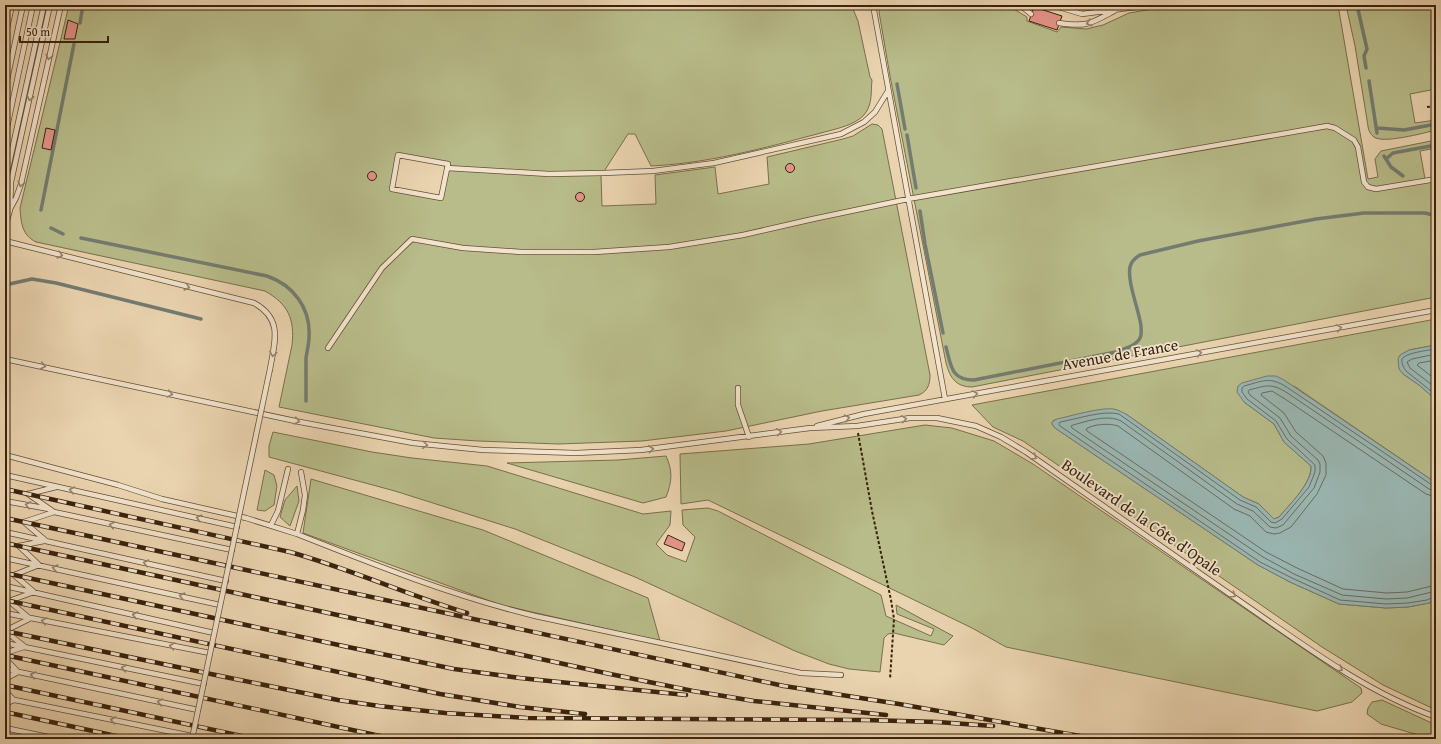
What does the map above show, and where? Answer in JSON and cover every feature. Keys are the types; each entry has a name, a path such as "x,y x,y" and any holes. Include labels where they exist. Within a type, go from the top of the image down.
{"lane":[{"path":"5,37 12,5"},
{"path":"5,89 23,5"},
{"path":"5,137 34,5"},
{"path":"5,182 44,5"},
{"path":"10,210 11,182 50,5"},
{"path":"5,228 10,210 21,184 61,5"},
{"path":"872,5 945,399"},
{"path":"1020,5 1031,14"},
{"path":"1052,5 1082,14 1152,5"},
{"path":"1059,23 1076,26 1090,24 1117,9"},
{"path":"447,168 550,174 653,171 714,163 841,134 857,126 875,112 888,91"},
{"path":"328,348 382,268 412,239 463,248 521,252 594,252 670,247 743,235 908,199 1327,126 1335,128 1354,140 1358,147 1364,182 1368,187 1376,189 1436,179"},
{"path":"398,155 448,164 447,168 441,198 392,189 398,155"},
{"path":"5,242 254,303 264,309 271,317 276,338 192,738 5,698"},
{"name":"Avenue de France","path":"810,428 864,414 1436,310"},
{"path":"5,359 300,422 413,443 496,451 576,452 641,450 810,428"},
{"path":"738,388 738,405 749,437"},
{"name":"Boulevard de la Côte d'Opale","path":"810,428 857,426 910,418 937,418 976,426 1001,437 1026,452 1317,654 1385,695 1410,708 1436,717"},
{"path":"5,455 112,483 159,498 271,525 366,561 491,605 795,672 841,675"},
{"path":"271,525 278,511 288,469"},
{"path":"297,534 305,495 301,472"},
{"path":"5,475 237,527"},
{"path":"52,511 28,494 57,487"},
{"path":"5,501 232,550"},
{"path":"46,541 24,522 52,511"},
{"path":"5,532 226,581"},
{"path":"39,565 19,546 46,541"},
{"path":"5,558 220,605"},
{"path":"34,592 14,574 39,565"},
{"path":"5,586 214,633"},
{"path":"29,618 9,601 34,592"},
{"path":"5,613 210,653"},
{"path":"25,647 5,631 29,618"},
{"path":"5,643 204,684"},
{"path":"5,653 25,647"},
{"path":"5,658 18,672"},
{"path":"5,669 198,710"},
{"path":"5,679 18,672"},
{"path":"5,691 14,700"},
{"path":"5,704 14,700"},
{"path":"5,725 6,729 58,739"}],"path":[{"path":"1427,107 1436,106"},
{"path":"857,426 892,606 894,633 890,679"}],"green space":[{"path":"69,5 847,5 853,9 858,21 870,77 872,80 870,103 864,115 851,124 790,141 721,157 651,166 635,134 628,134 601,176 602,206 656,204 655,175 715,167 718,194 769,184 767,157 843,139 853,136 872,124 878,125 882,129 930,381 928,387 919,395 822,411 726,431 642,441 558,444 434,438 279,407 293,336 291,320 288,313 273,296 265,291 36,242 28,236 23,228 20,208","holes":["398,155 448,164 441,198 392,189"]},
{"path":"881,5 1007,5 1027,17 1027,21 1057,32 1061,27 1086,29 1103,25 1129,13 1171,6 1338,5 1368,179 1378,177 1375,159 1381,151 1436,140 1436,148 1420,151 1425,179 1436,177 1436,297 972,387 966,387 954,381 946,363 890,76 879,12"},
{"path":"1346,5 1436,5 1436,89 1410,94 1415,123 1436,120 1436,130 1394,139 1379,139 1371,134 1368,127 1355,46"},
{"path":"1436,319 1436,345 1409,350 1403,374 1419,385 1436,400 1436,483 1294,386 1244,402 1274,424 1284,442 1311,466 1308,479 1300,493 1279,517 1274,519 1259,504 1243,497 1126,414 1054,420 1052,424 1055,428 1258,565 1290,582 1339,604 1386,608 1408,607 1429,603 1436,599 1436,710 1383,685 1322,647 1023,441 993,427 972,405"},
{"path":"925,425 952,428 994,441 1033,464 1361,688 1362,693 1352,702 1317,711 1006,647 972,628 708,500 681,504 680,454 809,444"},
{"path":"273,432 372,452 487,466 643,514 671,511 670,525 656,544 667,555 686,562 695,537 683,525 682,510 708,508 718,511 881,595 886,616 931,636 934,629 897,614 896,605 953,636 944,645 894,633 888,634 884,638 880,672 849,669 829,664 795,651 635,577 515,529 395,491 269,457 269,446"},
{"path":"666,456 670,467 671,476 670,486 666,497 643,503 507,463 618,460"},
{"path":"265,470 274,475 277,486 274,505 265,511 257,510"},
{"path":"311,479 483,530 648,598 660,641 501,605 303,533"},
{"path":"297,486 299,501 290,526 280,517 285,500"},
{"path":"1382,700 1436,725 1436,739 1381,724 1367,714 1368,708 1372,702"}],"water":[{"path":"1436,345 1436,400 1419,385 1403,374 1399,369 1398,359 1400,355 1409,350"},
{"path":"1267,376 1276,376 1284,380 1436,483 1436,599 1429,603 1408,607 1386,608 1339,604 1290,582 1258,565 1055,428 1052,424 1052,422 1057,419 1094,410 1114,409 1120,411 1243,497 1259,504 1274,519 1279,517 1305,486 1311,472 1311,466 1284,442 1274,424 1244,402 1237,392 1238,386 1242,383"}],"building":[{"path":"1034,7 1062,16 1057,30 1029,21"},
{"path":"68,20 78,24 75,39 64,39"},
{"path":"46,128 55,130 51,150 42,148"},
{"path":"790,163 795,168 790,173 785,168"},
{"path":"372,171 377,176 372,181 367,176"},
{"path":"580,192 585,197 580,202 575,197"},
{"path":"668,535 685,543 682,551 664,544"}],"waterway":[{"path":"80,23 83,5"},
{"path":"1357,5 1367,49 1364,56 1366,68"},
{"path":"41,210 74,44"},
{"path":"1369,81 1377,133"},
{"path":"897,84 905,129"},
{"path":"1377,128 1404,130 1436,124"},
{"path":"907,135 916,188"},
{"path":"1386,159 1393,153 1436,145"},
{"path":"1384,156 1391,167 1403,176"},
{"path":"1433,218 1436,207"},
{"path":"920,211 925,244 943,333"},
{"path":"946,347 951,366 956,375 961,378 974,380 1116,352 1133,345 1138,341 1141,335 1140,319 1130,280 1131,263 1140,255 1198,241 1316,219 1364,213 1425,213 1433,215"},
{"path":"1434,225 1436,234"},
{"path":"51,228 63,234"},
{"path":"81,238 267,276 285,285 303,307 309,326 309,340 306,358 306,401"},
{"path":"5,285 32,279 56,283 201,319"}],"railway":[{"path":"5,489 290,552 335,566 467,613"},
{"path":"5,518 784,686 899,704 1097,739"},
{"path":"5,543 693,691 754,701 886,715"},
{"path":"5,573 454,669 520,678 686,695"},
{"path":"5,600 440,694 520,707 585,714"},
{"path":"5,631 338,700 445,713 527,718 865,720 937,722 993,726"},
{"path":"5,655 394,739"},
{"path":"5,685 256,739"},
{"path":"5,712 130,739"}]}
